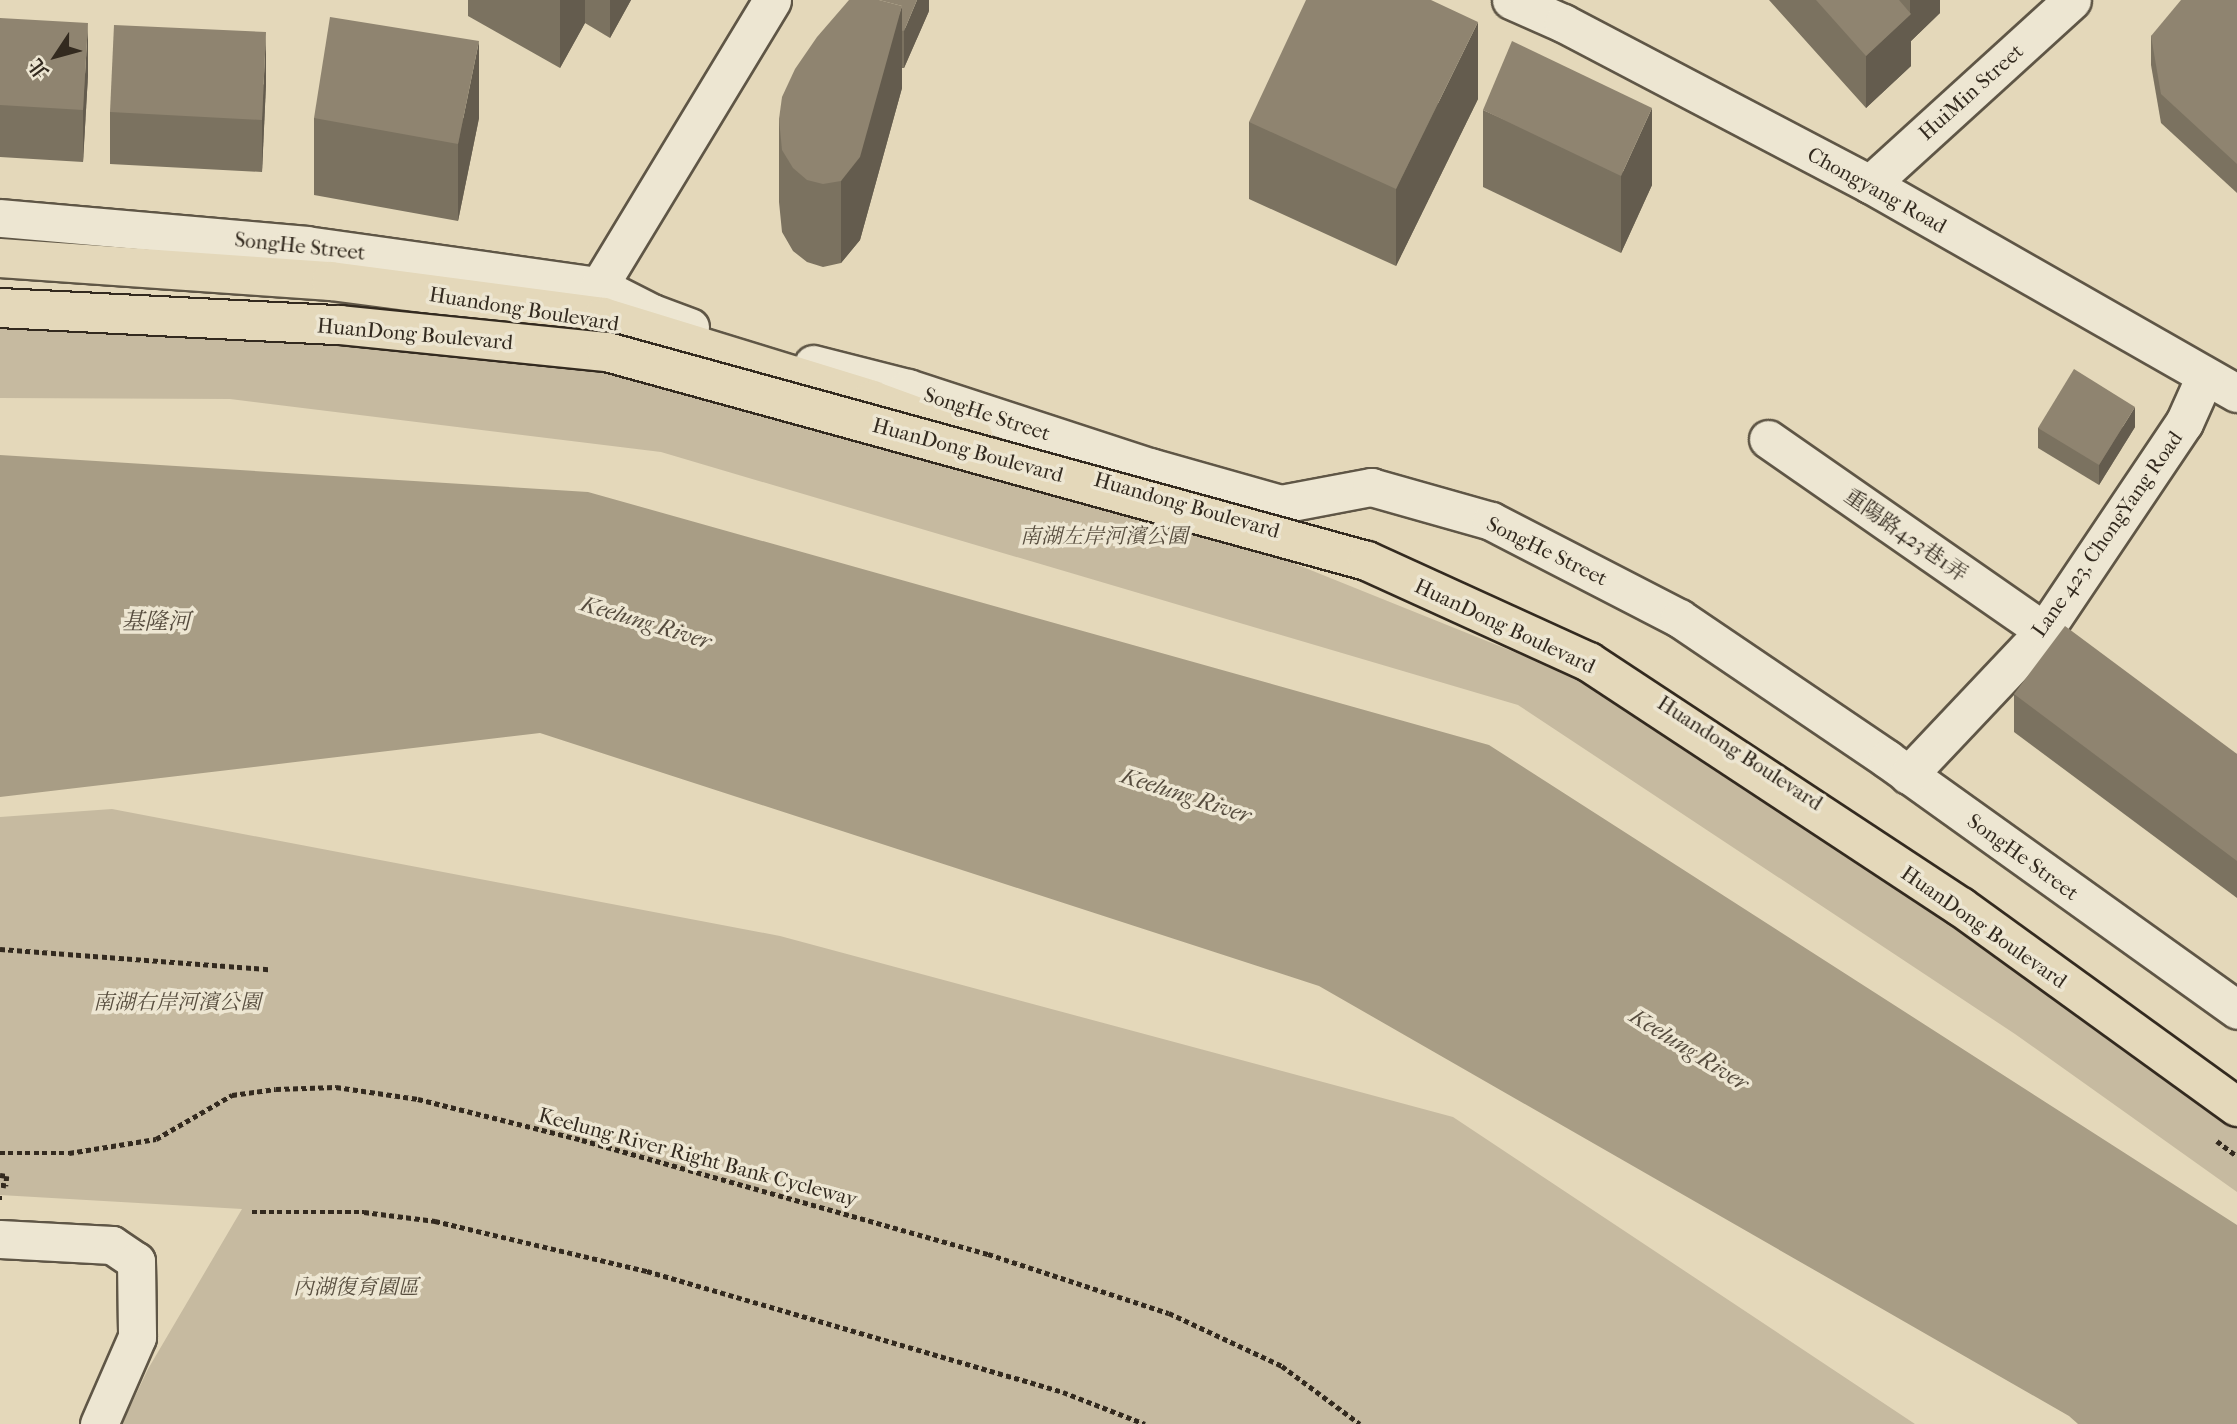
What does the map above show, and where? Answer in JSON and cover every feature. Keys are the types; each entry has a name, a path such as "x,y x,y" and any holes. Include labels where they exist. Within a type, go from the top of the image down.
{"highway":[{"name":"Huandong Boulevard","path":"0,258 331,281 603,317 872,400 1026,457 1328,546 1556,643 1693,718 1864,835 2200,1084 2237,1107"},
{"name":"HuanDong Boulevard","path":"0,307 340,326 607,352 1367,561 1589,662 1961,907 2237,1107"}],"street":[{"path":"599,286 772,0"},
{"name":"Chongyang Road","path":"1511,0 1563,23 1870,184 2237,393"},
{"name":"HuiMin Street","path":"1870,184 2072,0"},
{"name":"SongHe Street","path":"1,218 306,244 599,286 652,313 761,351 908,388 1150,467 1281,504 1371,487 1491,521 1679,618 1908,775 2237,1010"},
{"name":"Lane 423, ChongYang Road","path":"1908,775 2044,631 2184,423 2205,376"},
{"name":"重陽路423巷1弄","path":"1769,439 2044,631"},
{"path":"0,1239 112,1245 136,1261 137,1337 99,1424"}],"path":[{"path":"0,949 268,969"},
{"name":"Keelung River Right Bank Cycleway","path":"0,1153 69,1153 156,1139 232,1095 276,1089 336,1087 418,1099 582,1140 988,1254 1169,1313 1282,1366 1360,1424"},
{"path":"2215,1139 2237,1156"},
{"path":"0,1175 7,1176 6,1186 0,1185"},
{"path":"252,1212 364,1212 435,1221 647,1271 1050,1388 1145,1424"}],"green space":[{"name":"南湖左岸河濱公園","path":"0,324 444,346 642,380 1126,496 1599,686 1880,863 2237,1120 2237,1192 2015,1034 1518,705 661,452 230,399 0,398"},
{"name":"南湖右岸河濱公園","path":"112,809 780,936 1453,1117 1915,1424 122,1424 148,1369 242,1209 0,1195 0,817"}],"water":[{"name":"基隆河","path":"0,455 588,492 1489,745 2237,1225 2237,1424 2078,1424 2069,1416 1319,986 540,733 0,797"}],"building":[{"path":"849,0 879,0 902,6 860,157 841,181 823,184 807,180 793,168 782,150 779,119 782,97 795,69 817,37"},
{"path":"879,0 917,0 904,31 902,6"},
{"path":"1306,0 1431,0 1478,22 1396,189 1249,122"},
{"path":"1816,0 1899,0 1911,14 1866,56"},
{"path":"2181,0 2237,0 2237,164 2161,94 2151,36"},
{"path":"330,17 479,41 458,144 314,118"},
{"path":"0,18 88,23 83,110 0,105"},
{"path":"114,25 266,32 262,120 110,112"},
{"path":"1512,41 1652,108 1621,176 1483,110"},
{"path":"2074,369 2135,407 2099,465 2038,428"},
{"path":"2065,626 2237,754 2237,861 2014,694"}],"water label":[{"name":"Keelung River","path":"646,623"},
{"name":"Keelung River","path":"1186,796"},
{"name":"Keelung River","path":"1689,1050"}],"park label":[{"name":"內湖復育園區","path":"356,1287"}]}
